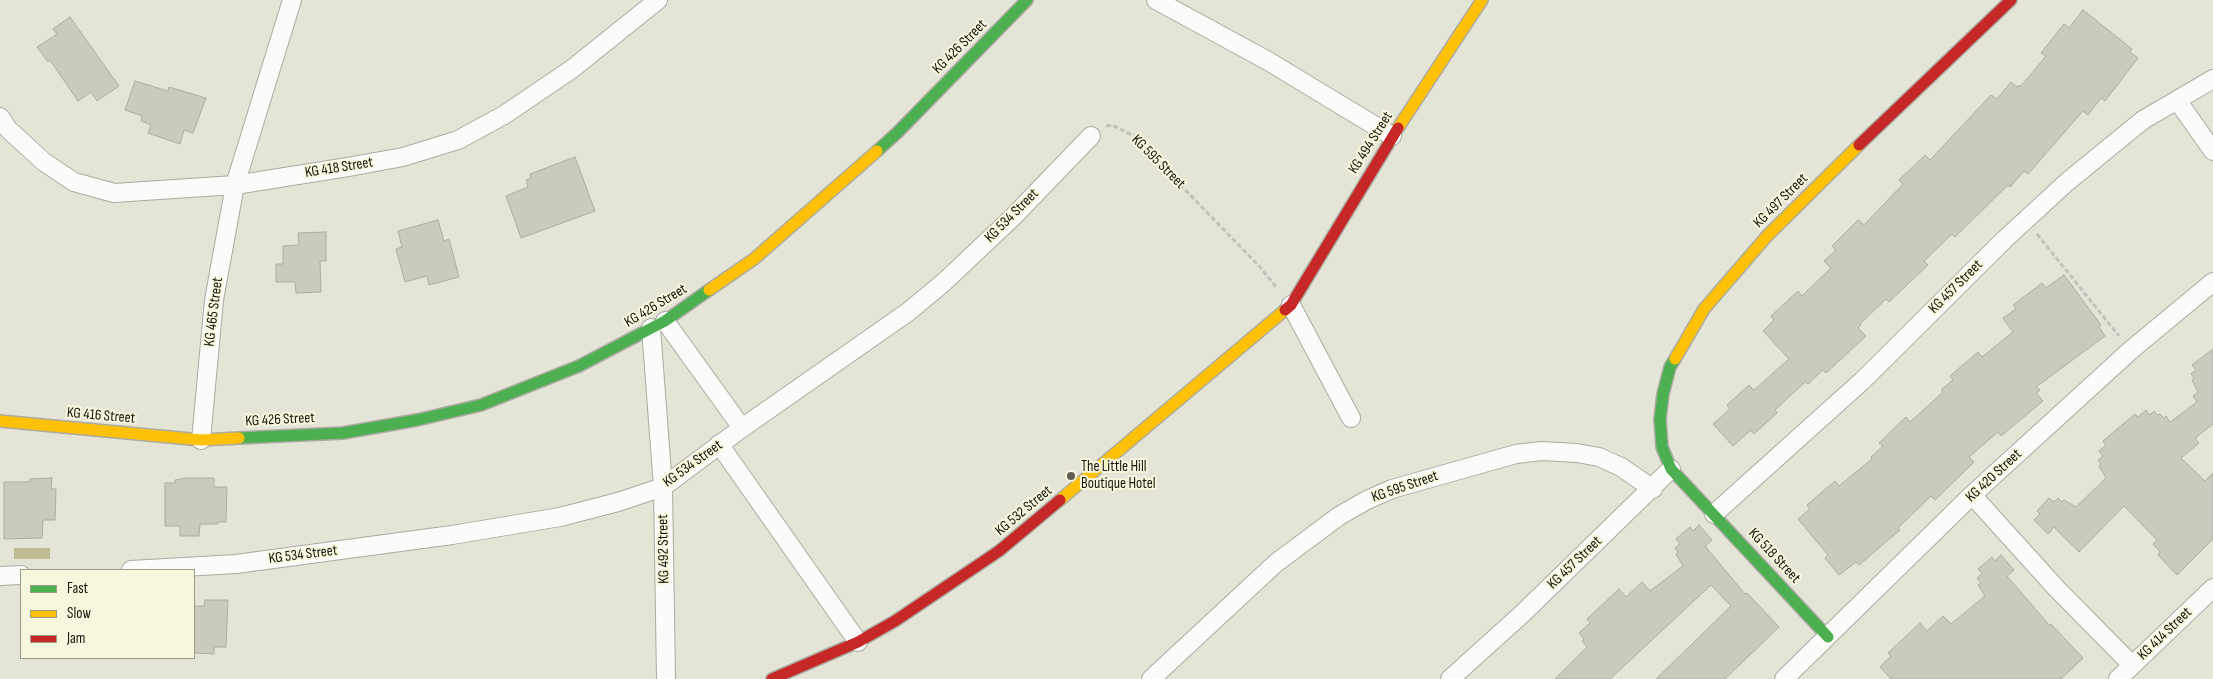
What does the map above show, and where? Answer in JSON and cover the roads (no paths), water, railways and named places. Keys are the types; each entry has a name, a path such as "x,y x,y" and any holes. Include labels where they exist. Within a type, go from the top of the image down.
{"street":[{"name":"KG 465 Street","path":"201,440 214,300 235,185 292,0"},
{"name":"KG 418 Street","path":"0,117 8,128 44,162 74,182 114,193 235,185 403,157 458,140 504,115 572,69 658,0"},
{"name":"KG 426 Street","path":"201,440 343,433 417,420 481,404 579,366 658,325 754,259 828,195 898,132 1028,0"},
{"path":"1156,0 1268,61 1392,136"},
{"name":"KG 494 Street","path":"1291,305 1392,136 1482,0"},
{"name":"KG 497 Street","path":"1671,469 1662,447 1660,419 1663,394 1670,367 1704,309 1767,236 1842,161 2011,0"},
{"name":"KG 457 Street","path":"1714,514 1862,381 2025,220 2067,182 2143,120 2213,79"},
{"path":"2177,100 2213,151"},
{"name":"KG 534 Street","path":"148,569 236,564 452,535 560,517 618,502 663,487 719,444 908,312 943,283 1013,217 1091,136"},
{"name":"KG 420 Street","path":"1784,679 1972,495 2131,350 2213,282"},
{"path":"1291,305 1351,418"},
{"name":"KG 532 Street","path":"772,679 858,642 902,616 999,551 1291,305"},
{"path":"658,325 742,428"},
{"name":"KG 492 Street","path":"658,325 666,679"},
{"name":"KG 416 Street","path":"0,421 201,440"},
{"path":"719,444 858,642"},
{"name":"KG 595 Street","path":"1151,679 1276,563 1339,516 1367,500 1392,489 1516,454 1542,451 1577,453 1599,457 1621,467 1653,489"},
{"name":"KG 457 Street","path":"1450,679 1521,615 1653,489 1671,469"},
{"name":"KG 518 Street","path":"1671,469 1828,637"},
{"path":"1972,495 2056,589 2132,665"},
{"path":"0,576 20,575"},
{"name":"KG 414 Street","path":"2118,679 2213,588"}],"place":[{"name":"The Little Hill Boutique Hotel","path":"1071,476"}]}
